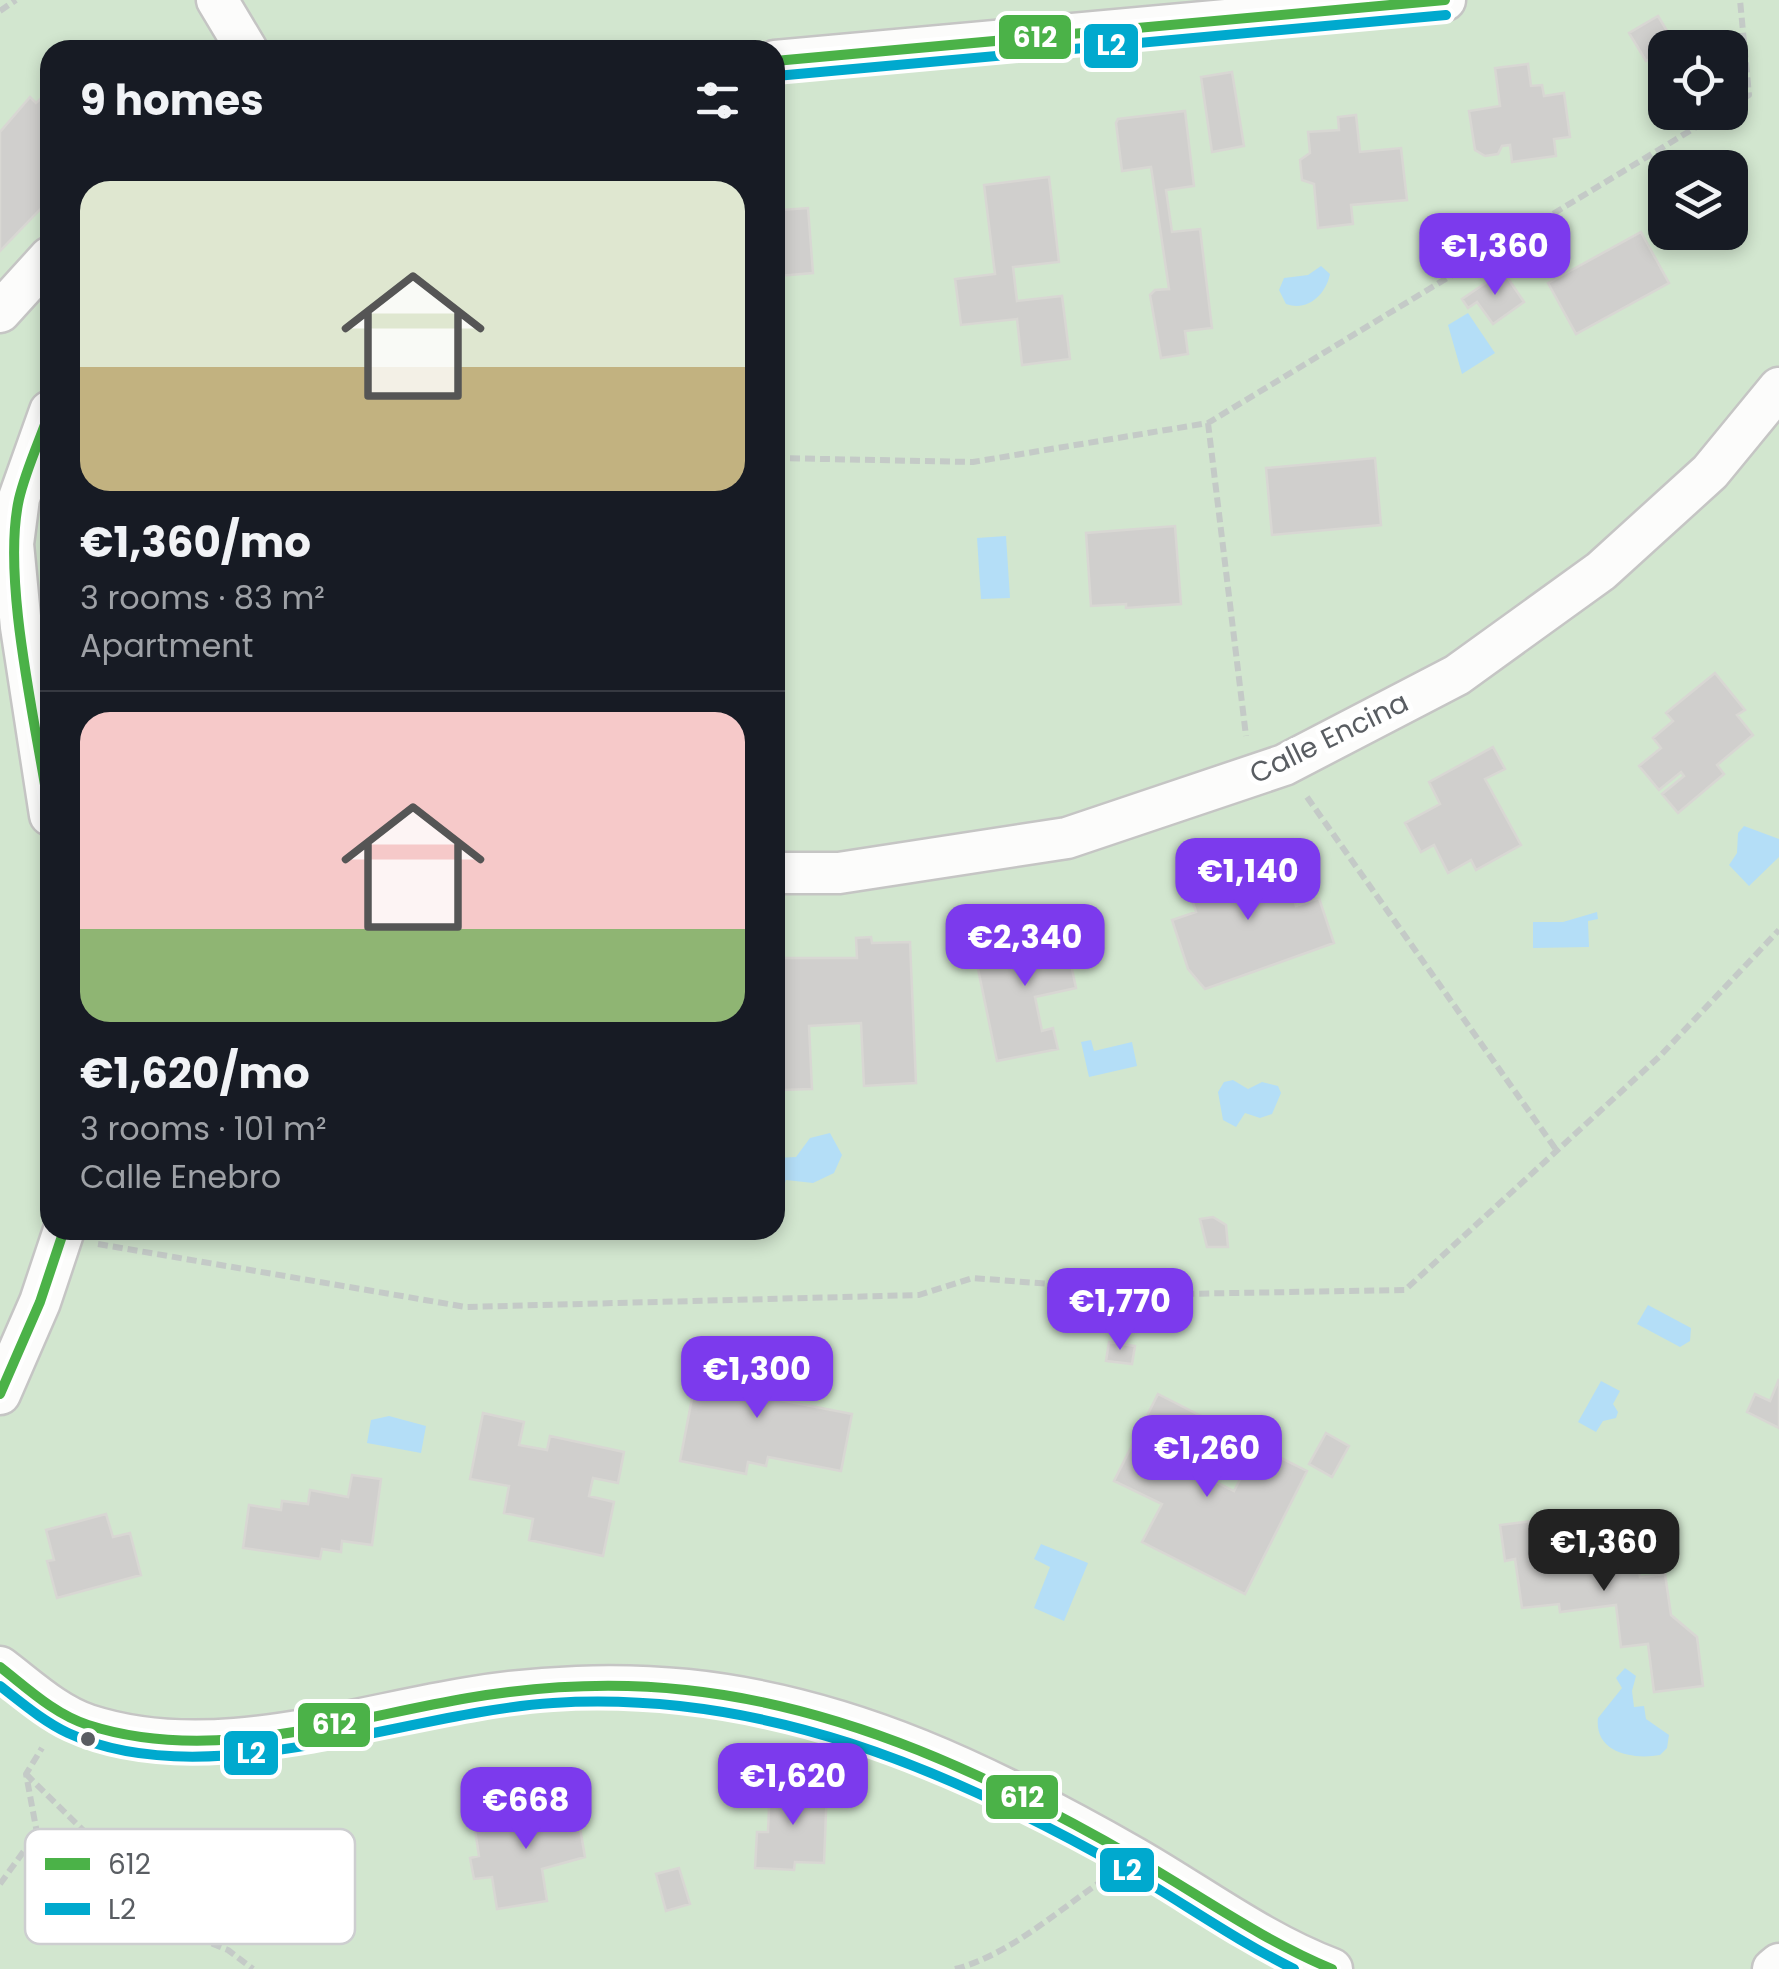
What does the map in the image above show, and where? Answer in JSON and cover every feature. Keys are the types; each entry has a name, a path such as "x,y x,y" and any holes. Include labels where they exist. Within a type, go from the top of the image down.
{"street":[{"path":"217,0 241,40"},
{"path":"785,60 1445,0"},
{"path":"0,312 40,268"},
{"name":"Calle Encina","path":"785,874 839,873 1067,838 1268,771 1456,675 1600,571 1710,472 1779,388"},
{"path":"40,432 9,492 21,627 40,709"},
{"path":"0,1394 40,1302 61,1240"},
{"path":"0,1668 64,1714 89,1725 160,1738 244,1739 474,1697 581,1688 684,1690 787,1704 904,1740 1135,1858 1285,1951 1332,1969"},
{"path":"1772,1969 1779,1964"}],"path":[{"path":"0,11 16,0"},
{"path":"1740,0 1743,30"},
{"path":"785,458 972,462 1208,423 1691,130"},
{"path":"1208,423 1268,771 1557,1151"},
{"path":"96,1240 466,1307 919,1295 973,1278 1178,1294 1404,1290 1660,1056 1779,930"},
{"path":"36,1829 26,1774 64,1714"},
{"path":"26,1774 82,1829"},
{"path":"0,1884 25,1850"},
{"path":"955,1969 970,1965 1022,1935 1135,1858"},
{"path":"213,1944 253,1969"}],"green space":[{"path":"0,0 1779,0 1779,1969 0,1969"}],"water":[{"path":"1321,266 1330,274 1315,300 1302,306 1286,304 1279,290 1284,278 1308,275"},
{"path":"1468,313 1495,353 1462,374 1448,325"},
{"path":"1006,536 1010,598 981,599 977,538"},
{"path":"1744,826 1779,839 1779,857 1749,886 1729,865 1737,853 1738,833"},
{"path":"1597,912 1598,919 1588,921 1589,947 1533,948 1533,922 1563,922"},
{"path":"1091,1040 1094,1051 1132,1042 1137,1066 1089,1077 1081,1042"},
{"path":"1233,1080 1248,1089 1262,1082 1278,1086 1281,1093 1272,1114 1260,1118 1245,1113 1236,1127 1223,1120 1218,1092 1224,1082"},
{"path":"830,1133 842,1155 834,1173 813,1183 785,1183 785,1158 796,1157 810,1138"},
{"path":"1648,1305 1691,1328 1690,1341 1680,1347 1637,1324"},
{"path":"1601,1381 1620,1391 1613,1404 1618,1412 1616,1418 1603,1421 1596,1432 1578,1422"},
{"path":"389,1416 426,1426 421,1453 367,1443 371,1420"},
{"path":"1041,1544 1088,1563 1064,1621 1034,1608 1050,1567 1034,1559"},
{"path":"1625,1668 1636,1676 1632,1691 1634,1707 1644,1706 1646,1719 1669,1735 1667,1748 1660,1755 1617,1752 1598,1730 1598,1718 1622,1688 1616,1678"}],"building":[{"path":"1658,16 1666,30 1648,30 1646,61 1629,33"},
{"path":"1528,64 1531,86 1542,85 1544,96 1564,93 1570,137 1554,139 1556,156 1512,162 1510,145 1502,146 1498,154 1485,156 1475,150 1469,111 1500,106 1495,68"},
{"path":"1232,72 1244,146 1212,152 1201,77"},
{"path":"30,97 36,103 40,99 40,209 0,251 0,132"},
{"path":"1185,111 1194,186 1166,190 1172,232 1200,229 1212,328 1185,331 1188,354 1161,358 1150,295 1155,290 1169,289 1151,167 1122,171 1116,123 1118,119"},
{"path":"1356,115 1360,152 1401,148 1407,200 1351,205 1353,224 1318,228 1314,184 1302,180 1300,160 1310,153 1308,132 1339,130 1338,117"},
{"path":"1049,177 1059,262 1013,267 1017,301 1062,296 1070,359 1022,365 1017,319 961,325 955,279 995,274 984,185"},
{"path":"808,208 813,273 785,275 785,210"},
{"path":"1641,232 1669,283 1576,334 1548,283"},
{"path":"1503,271 1524,302 1493,324 1477,302 1468,308 1462,299"},
{"path":"1375,458 1381,525 1272,535 1266,468"},
{"path":"1175,526 1181,604 1091,606 1086,533"},
{"path":"1715,673 1745,710 1737,715 1753,735 1717,765 1724,774 1678,813 1662,794 1684,776 1681,772 1659,790 1639,766 1661,748 1653,738 1673,721 1666,713"},
{"path":"1493,747 1505,769 1485,779 1521,845 1476,870 1471,860 1448,873 1434,845 1421,852 1405,823 1440,804 1429,782"},
{"path":"1278,852 1296,906 1319,898 1334,943 1205,989 1188,969 1172,920 1196,912 1188,887"},
{"path":"1062,921 1076,988 1035,997 1042,1031 1053,1028 1058,1049 997,1061 977,964 997,960 993,942 1028,935 1026,929"},
{"path":"871,937 872,943 910,942 916,1083 864,1086 861,1023 809,1026 812,1089 785,1090 785,958 857,958 856,938"},
{"path":"1213,1217 1226,1225 1228,1247 1207,1247 1200,1219"},
{"path":"1109,1342 1135,1346 1132,1364 1106,1361"},
{"path":"711,1349 772,1361 765,1397 852,1414 841,1471 768,1457 766,1466 748,1462 746,1474 680,1461 695,1383 704,1385"},
{"path":"1779,1379 1779,1428 1747,1412 1755,1394 1770,1401"},
{"path":"1158,1394 1201,1416 1173,1460 1234,1491 1257,1446 1307,1471 1245,1594 1142,1542 1162,1504 1114,1481"},
{"path":"483,1413 524,1422 519,1445 547,1450 550,1436 624,1452 618,1483 593,1478 589,1496 614,1502 603,1556 529,1540 533,1519 504,1513 509,1486 470,1479"},
{"path":"1326,1433 1349,1446 1332,1477 1309,1464"},
{"path":"352,1475 381,1479 372,1545 342,1541 341,1552 322,1549 320,1559 243,1548 249,1505 281,1510 282,1501 308,1504 310,1490 348,1497"},
{"path":"106,1514 113,1537 130,1533 141,1575 57,1598 47,1561 54,1560 46,1530"},
{"path":"1532,1521 1534,1533 1604,1524 1608,1556 1636,1552 1640,1577 1665,1574 1671,1615 1697,1637 1703,1686 1654,1692 1648,1644 1621,1647 1616,1605 1560,1612 1559,1604 1522,1608 1515,1559 1505,1561 1500,1525"},
{"path":"770,1785 827,1787 824,1863 795,1862 794,1870 755,1868 757,1832 768,1832"},
{"path":"569,1798 572,1818 578,1816 585,1857 542,1869 547,1901 497,1909 492,1877 474,1879 470,1858 479,1856 474,1823 527,1814 528,1820 543,1818 541,1803"},
{"path":"679,1868 690,1904 666,1911 656,1874"}],"transit line":[{"name":"612","path":"785,60 1445,0"},
{"name":"L2","path":"785,75 1446,15"},
{"name":"612","path":"40,437 19,499 14,570 40,756"},
{"name":"612","path":"0,1394 40,1302 61,1240"},
{"name":"612","path":"0,1667 41,1700 88,1725 135,1736 183,1741 278,1734 468,1698 549,1688 686,1690 805,1712 919,1750 1029,1800 1256,1931 1332,1969"},
{"name":"L2","path":"0,1686 68,1733 123,1750 182,1757 308,1745 496,1709 553,1703 630,1702 705,1709 778,1723 850,1743 990,1799 1125,1869 1294,1969"}]}
